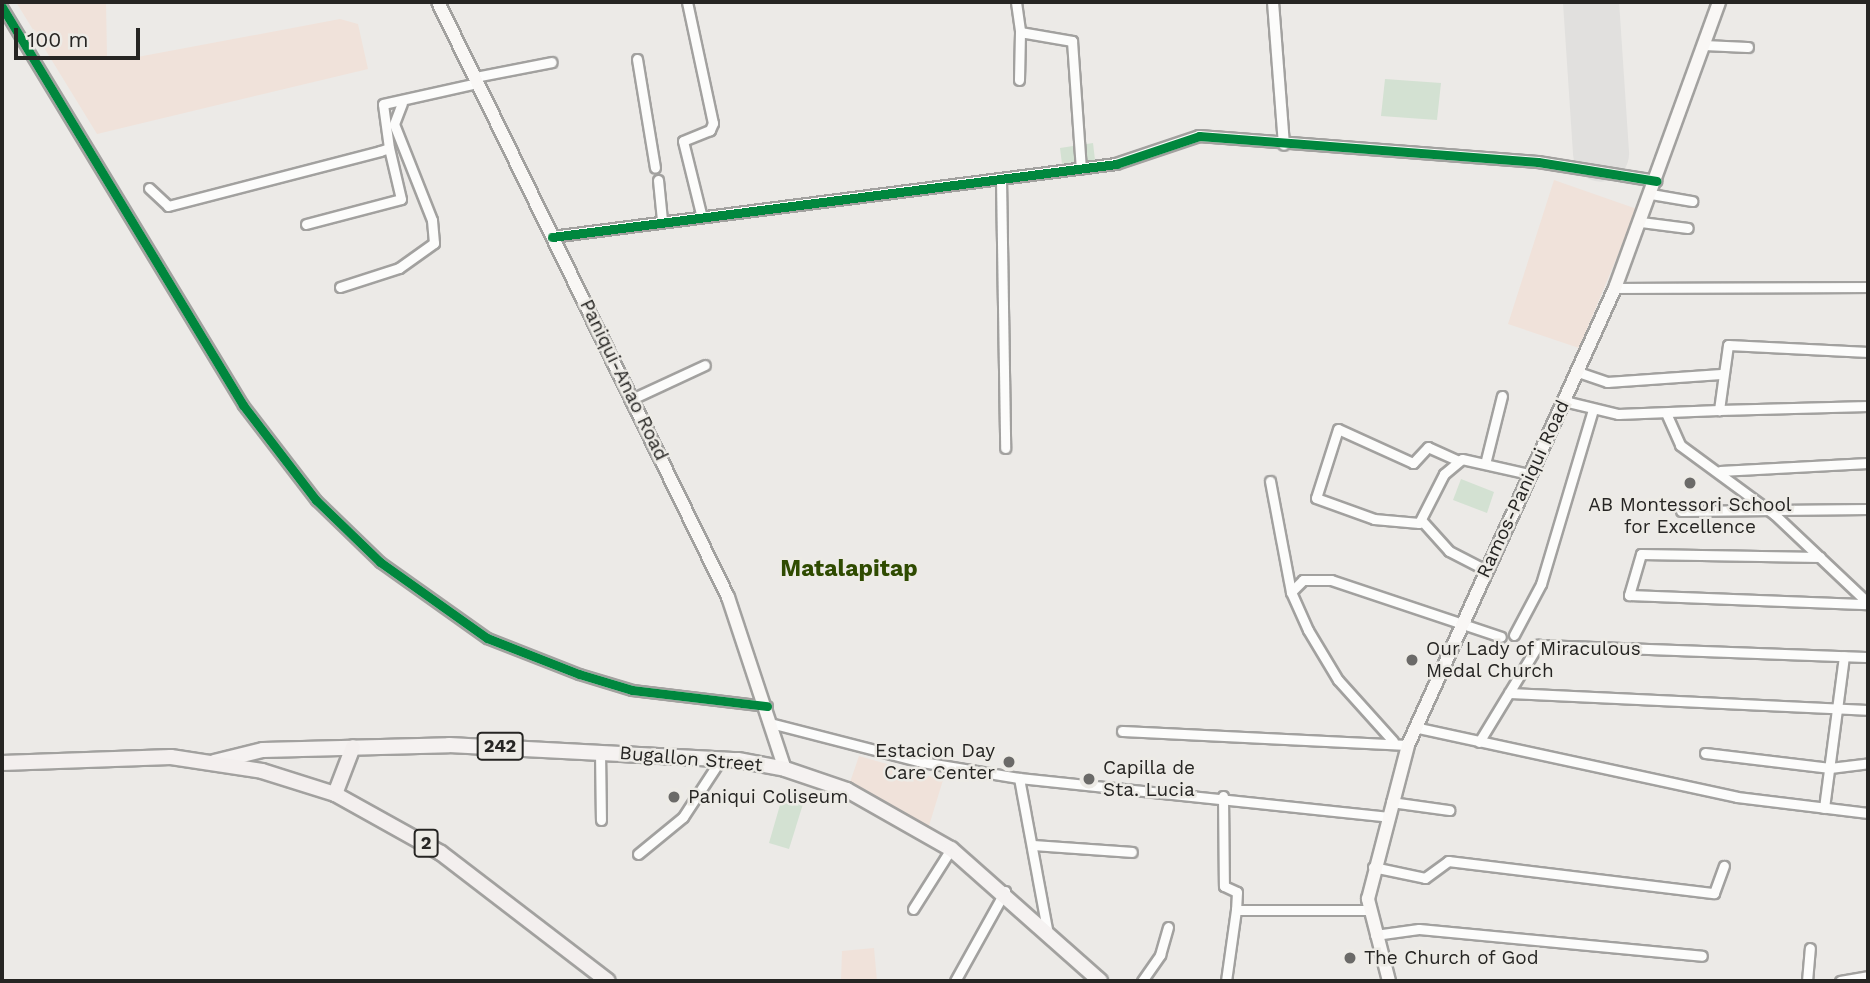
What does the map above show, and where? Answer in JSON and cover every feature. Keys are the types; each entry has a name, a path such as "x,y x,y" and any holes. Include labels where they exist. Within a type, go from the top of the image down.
{"highway":[{"path":"335,794 353,747"},
{"name":"2","path":"2,763 139,757 214,762 335,794 424,842 608,981"}],"main road":[{"name":"Paniqui-Anao Road","path":"438,2 634,398 728,597 774,724 785,769"},
{"name":"Ramos-Paniqui Road","path":"1389,981 1369,910 1373,867 1414,727 1615,288 1719,2"},
{"name":"Bugallon Street","path":"214,762 251,751 353,747 600,751 721,759 785,769 847,790 951,849 1005,891 1100,981"}],"street":[{"path":"687,2 713,123 710,130 688,134 683,141 701,214"},
{"path":"1016,2 1020,32 1019,80"},
{"path":"1273,2 1284,145"},
{"path":"2,7 243,405 316,500 372,556 487,638 579,674 632,690 767,706"},
{"path":"1020,32 1070,38 1081,169"},
{"path":"1703,45 1748,47"},
{"path":"636,59 655,168"},
{"path":"306,224 401,198 380,110 386,102 402,103 476,80 552,62"},
{"path":"340,287 399,268 434,243 432,220 394,124 402,103"},
{"path":"552,237 701,214 1081,169 1152,156 1199,136 1284,145 1538,162 1656,181"},
{"path":"149,188 169,206 389,148"},
{"path":"1001,179 1005,448"},
{"path":"658,180 662,220"},
{"path":"1651,194 1692,201"},
{"path":"1641,222 1688,228"},
{"path":"1615,288 1868,287"},
{"path":"1720,410 1721,374 1728,345 1868,352"},
{"path":"634,398 705,365"},
{"path":"1578,372 1607,382 1721,374"},
{"path":"1486,460 1502,396"},
{"path":"1564,401 1594,410 1666,413 1868,406"},
{"path":"1514,635 1541,584 1594,410"},
{"path":"1666,413 1674,440 1720,471 1774,514 1868,603"},
{"path":"1486,570 1449,551 1423,523 1374,519 1318,502 1336,431 1413,463 1428,447 1459,461 1486,460 1529,474"},
{"path":"1423,523 1444,474 1459,461"},
{"path":"1720,471 1868,463"},
{"path":"1270,481 1291,592 1338,680 1393,741"},
{"path":"1681,511 1774,514 1868,509"},
{"path":"1820,556 1641,554 1629,595 1633,600 1868,603"},
{"path":"1291,592 1303,580 1331,580 1501,637"},
{"path":"1479,742 1541,645 1868,657"},
{"path":"1824,808 1844,656"},
{"path":"1509,693 1868,710"},
{"path":"774,724 922,762 1020,778 1223,796 1387,817"},
{"path":"1414,727 1737,797 1868,813"},
{"path":"1122,731 1393,741 1408,745"},
{"path":"600,751 601,820"},
{"path":"1705,754 1830,768 1868,763"},
{"path":"638,854 683,817 721,759"},
{"path":"1020,778 1047,929"},
{"path":"1223,796 1224,886 1237,892 1226,981"},
{"path":"1391,802 1449,810"},
{"path":"1034,845 1132,852"},
{"path":"914,909 951,849"},
{"path":"1373,867 1425,878 1448,861 1714,892 1724,866"},
{"path":"955,981 1005,891"},
{"path":"1236,909 1369,910"},
{"path":"1142,981 1160,956 1168,927"},
{"path":"1375,935 1419,929 1702,957"},
{"path":"1807,981 1810,948"},
{"path":"1840,981 1868,976"}],"shaded area":[{"path":"16,2 106,2 107,56 132,58 340,19 358,24 368,69 97,134"},
{"path":"1554,180 1637,209 1579,348 1508,324"},
{"path":"859,756 943,780 928,829 848,788"},
{"path":"874,948 877,981 841,981 842,951"}],"green space":[{"path":"1385,79 1441,83 1437,120 1381,116"},
{"path":"1093,143 1095,160 1062,164 1060,148"},
{"path":"1461,479 1494,492 1487,513 1453,500"},
{"path":"782,798 803,804 789,849 769,843"}],"runway":[{"path":"1591,2 1601,154"}],"cycle path":[{"path":"2,7 243,405 316,500 380,562 487,638 579,674 632,690 767,706"},
{"path":"552,237 1116,164 1199,136 1538,162 1656,181"}],"place":[{"name":"AB Montessori School for Excellence","path":"1690,483"},
{"name":"Our Lady of Miraculous Medal Church","path":"1412,660"},
{"name":"Estacion Day Care Center","path":"1009,762"},
{"name":"Capilla de Sta. Lucia","path":"1089,779"},
{"name":"Paniqui Coliseum","path":"674,797"},
{"name":"The Church of God","path":"1350,958"}],"district":[{"name":"Matalapitap","path":"849,569"}]}
